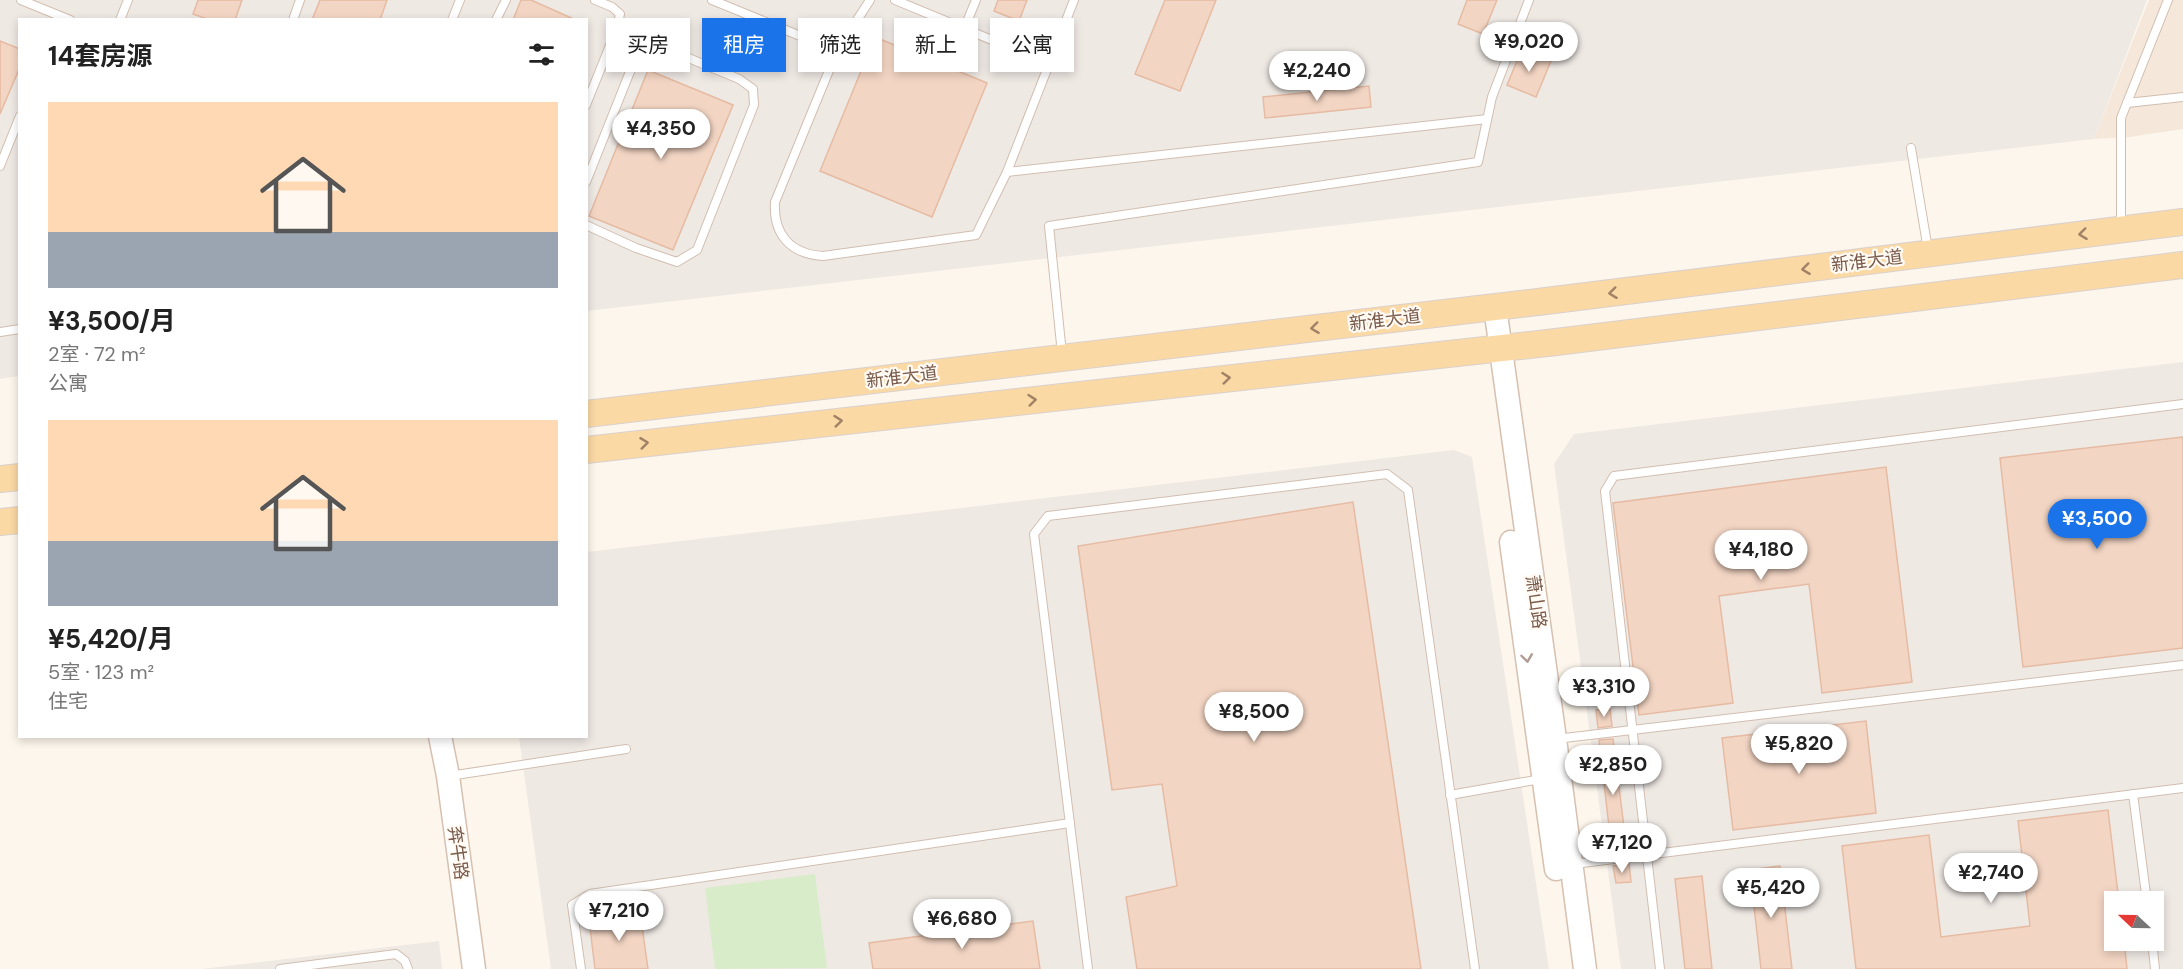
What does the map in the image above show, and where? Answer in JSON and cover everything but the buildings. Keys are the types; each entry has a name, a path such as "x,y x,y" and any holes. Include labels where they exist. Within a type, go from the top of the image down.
{"main road":[{"name":"新淮大道","path":"588,414 1487,308 2183,222"},
{"name":"新淮大道","path":"588,450 1492,349 2183,265"},
{"path":"0,479 18,477"},
{"path":"0,522 18,520"}],"street":[{"name":"萧山路","path":"1487,308 1551,777 1569,969"},
{"name":"萧山路","path":"1492,349 1555,739 1551,777 1570,864 1585,969"},
{"name":"奔牛路","path":"441,738 454,776 486,969"},
{"name":"奔牛路","path":"455,738 454,776 474,969"}],"lane":[{"path":"21,0 57,17"},
{"path":"121,18 128,0"},
{"path":"294,18 300,0"},
{"path":"453,18 460,0"},
{"path":"497,18 506,0"},
{"path":"595,0 612,6 620,14 619,18"},
{"path":"712,0 798,35"},
{"path":"858,18 870,0"},
{"path":"895,0 938,18"},
{"path":"969,18 976,0"},
{"path":"1067,18 1074,0"},
{"path":"1062,358 1049,226 1478,162 1492,97 1529,0"},
{"path":"2121,230 2121,118 2168,0"},
{"path":"588,100 606,55"},
{"path":"588,226 636,248 677,262 697,250 754,105 753,89 740,79 690,58"},
{"path":"588,177 631,72"},
{"path":"828,72 775,202 775,218 779,229 796,250 823,256 976,235 1007,172 1047,72"},
{"path":"2127,103 2183,97"},
{"path":"1007,172 1487,119"},
{"path":"0,166 18,121"},
{"path":"1911,148 1929,254"},
{"path":"0,332 18,329"},
{"path":"1660,969 1605,491 1614,476 2183,404"},
{"path":"1088,969 1034,534 1048,516 1387,474 1408,490 1475,969"},
{"path":"1555,739 2183,665"},
{"path":"454,776 626,749"},
{"path":"1450,795 1551,777"},
{"path":"1570,864 2183,788"},
{"path":"2133,794 2146,891"},
{"path":"581,969 572,904 590,894 1070,823"},
{"path":"2154,951 2156,969"},
{"path":"280,969 396,954 405,961 408,969"}],"shaded area":[{"path":"0,0 2147,0 2094,139 588,311 588,18 18,18 18,376 0,379"},
{"path":"2149,0 2183,0 2183,129 2130,137 2094,139"},
{"path":"2183,362 2183,969 1621,969 1554,464 1574,434"},
{"path":"1454,450 1472,457 1549,969 551,969 519,738 588,738 588,552"},
{"path":"439,941 442,969 201,969"}],"green space":[{"path":"815,874 827,968 715,969 705,888"}]}
